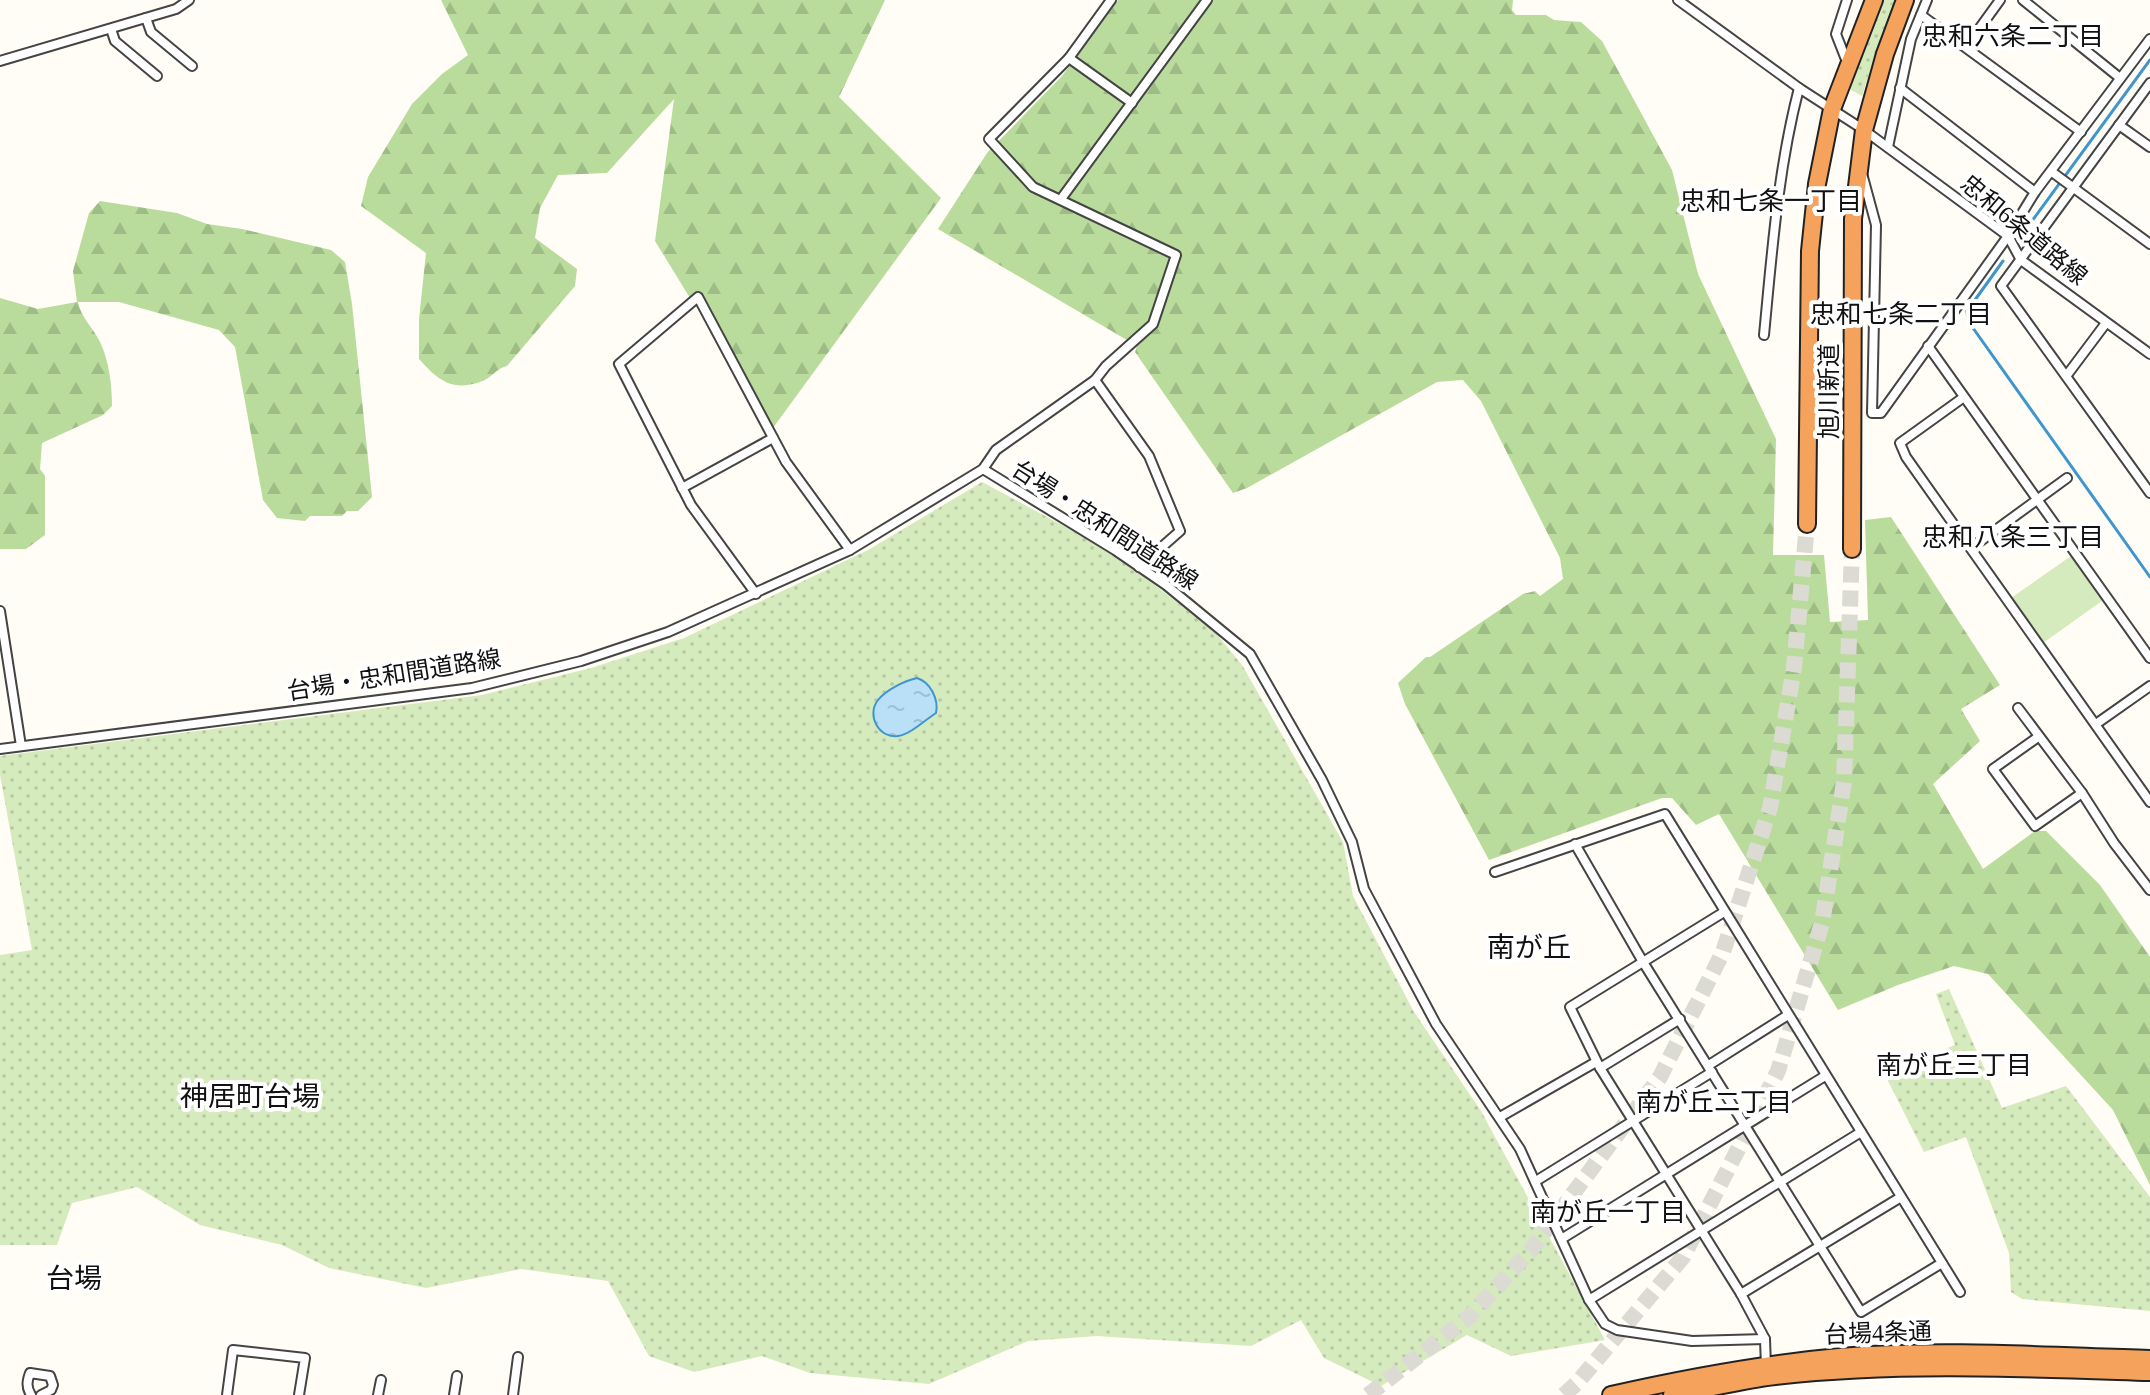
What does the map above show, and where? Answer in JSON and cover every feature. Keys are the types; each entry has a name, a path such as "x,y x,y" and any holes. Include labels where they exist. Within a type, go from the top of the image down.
{"highway":[{"name":"旭川新道","path":"1807,524 1810,251 1817,184 1832,109 1847,62 1874,0"},
{"name":"旭川新道","path":"1852,549 1853,219 1864,130 1885,54 1905,0"},
{"name":"台場4条通","path":"1611,1395 1840,1357 1963,1354 2150,1359"},
{"name":"台場4条通","path":"1672,1395 1766,1371 1989,1368 2150,1372"}],"street":[{"path":"0,61 176,9 189,0"},
{"path":"983,469 996,450 1095,380 1106,366 1153,324 1176,255 1033,187 989,139 1069,58 1111,0"},
{"path":"1061,199 1207,0"},
{"name":"忠和6条道路線","path":"1678,0 1799,88 1888,147 2008,236 2021,260 2150,354"},
{"path":"1847,0 1836,34 1847,62"},
{"path":"1888,147 1911,39 1927,0"},
{"path":"1966,47 2000,0"},
{"path":"2023,0 2120,78"},
{"path":"1921,15 2081,132"},
{"path":"146,18 151,32 192,66"},
{"path":"111,29 115,41 157,76"},
{"path":"1860,165 1876,225 1872,413 1881,413 2008,236 2035,192 2055,174 2081,132 2148,45"},
{"path":"1069,58 1132,103"},
{"path":"2150,83 2069,185 2001,286 2150,493"},
{"path":"1764,335 1778,199 1799,88"},
{"path":"1900,88 2035,192"},
{"path":"2119,125 2150,147"},
{"path":"2055,174 2150,244"},
{"path":"756,594 682,488 619,364 698,297 786,462 850,550"},
{"path":"2067,375 2106,323"},
{"path":"1928,346 2150,658"},
{"path":"1095,380 1149,456 1180,531 1139,567"},
{"path":"1964,397 1900,443 1906,457 2150,802"},
{"path":"682,488 773,438"},
{"name":"台場・忠和間道路線","path":"0,749 472,688 581,661 639,642 756,594 850,550 983,469 1166,585 1250,654 1322,780 1352,842 1364,889 1436,1024 1500,1117 1536,1181 1589,1300 1605,1324 1617,1330 1692,1341 1765,1339"},
{"path":"1971,548 2067,478"},
{"path":"0,611 21,746"},
{"path":"2096,724 2150,686"},
{"path":"2018,708 2150,890"},
{"path":"2038,737 1993,769 2035,826 2082,793"},
{"path":"1495,872 1665,814 1960,1292"},
{"path":"1575,844 1643,962 1861,1312 1942,1263"},
{"path":"1724,912 1570,1007 1598,1065 1741,1294 1765,1339 1766,1371"},
{"path":"1536,1181 1633,1121 1788,1015"},
{"path":"1500,1117 1680,1019"},
{"path":"1563,1238 1825,1076"},
{"path":"1589,1300 1861,1132"},
{"path":"1741,1294 1901,1197"},
{"path":"227,1395 233,1350 305,1358 299,1395"},
{"path":"513,1395 518,1357"},
{"path":"454,1395 457,1376"},
{"path":"378,1395 381,1380"}],"green space":[{"path":"441,0 885,0 839,97 941,198 770,432 698,297 690,298 655,241 674,99 607,173 558,175 540,208 535,238 577,269 575,286 507,366 484,381 461,385 445,382 419,359 419,319 426,253 361,206 368,177 412,104 442,74 468,55"},
{"path":"1118,0 1513,0 1512,10 1516,15 1546,15 1554,20 1581,22 1602,41 1672,170 1698,274 1776,439 1773,555 1824,555 1830,622 1868,620 1865,520 1891,517 2000,685 1961,709 1980,741 1933,784 1983,869 2035,831 2046,831 2100,885 2150,957 2150,1185 2113,1110 1988,974 1954,966 1838,1010 1719,814 1696,825 1672,798 1662,798 1489,860 1405,704 1398,683 1426,657 1523,594 1535,591 1540,596 1563,579 1560,558 1481,401 1463,380 1437,382 1233,493 1135,352 1137,346 938,229 987,153 1062,76"},
{"path":"1880,0 1897,0 1862,96 1848,88"},
{"path":"100,201 177,213 207,224 331,250 345,262 372,497 358,511 347,511 342,516 310,516 305,521 277,518 263,500 235,347 219,330 119,302 78,302 106,357 112,406 103,415 42,443 40,469 45,476 45,535 26,549 0,549 0,298 38,309 77,302 73,271 89,213"},
{"path":"982,482 1114,553 1215,632 1242,665 1343,842 1353,896 1414,1012 1481,1111 1605,1340 1511,1356 1467,1335 1381,1386 1324,1358 1301,1320 1251,1346 1097,1336 1028,1341 929,1384 810,1373 762,1356 694,1372 649,1356 608,1281 521,1269 426,1288 329,1268 282,1245 200,1225 137,1187 72,1203 57,1245 0,1245 0,955 32,950 0,775 0,756 482,695 591,668 684,638 868,550"},
{"path":"2071,556 2102,601 2043,643 2011,598"},
{"path":"1949,989 2002,1108 2066,1086 2150,1197 2150,1311 2022,1299 2011,1292 2009,1253 1966,1137 1924,1152 1884,1073 1955,1045 1936,994"}],"water":[{"path":"917,678 926,683 932,692 936,713 903,735 885,734 874,719 873,712 878,700 896,686"}],"waterway":[{"path":"2024,232 2150,60"},
{"path":"2003,261 1967,311 1968,321 2150,577"}],"tunnel":[{"path":"1368,1395 1470,1316 1531,1250 1660,1077 1723,952 1770,808 1794,668 1807,524"},
{"path":"1564,1395 1683,1257 1778,1071 1822,923 1844,782 1852,549"}],"district":[{"name":"忠和六条二丁目","path":"2013,36"},
{"name":"忠和七条一丁目","path":"1771,201"},
{"name":"忠和七条二丁目","path":"1901,314"},
{"name":"忠和八条三丁目","path":"2013,537"},
{"name":"南が丘","path":"1529,947"},
{"name":"南が丘三丁目","path":"1954,1065"},
{"name":"神居町台場","path":"250,1096"},
{"name":"南が丘二丁目","path":"1714,1102"},
{"name":"南が丘一丁目","path":"1608,1212"},
{"name":"台場","path":"74,1278"}]}
